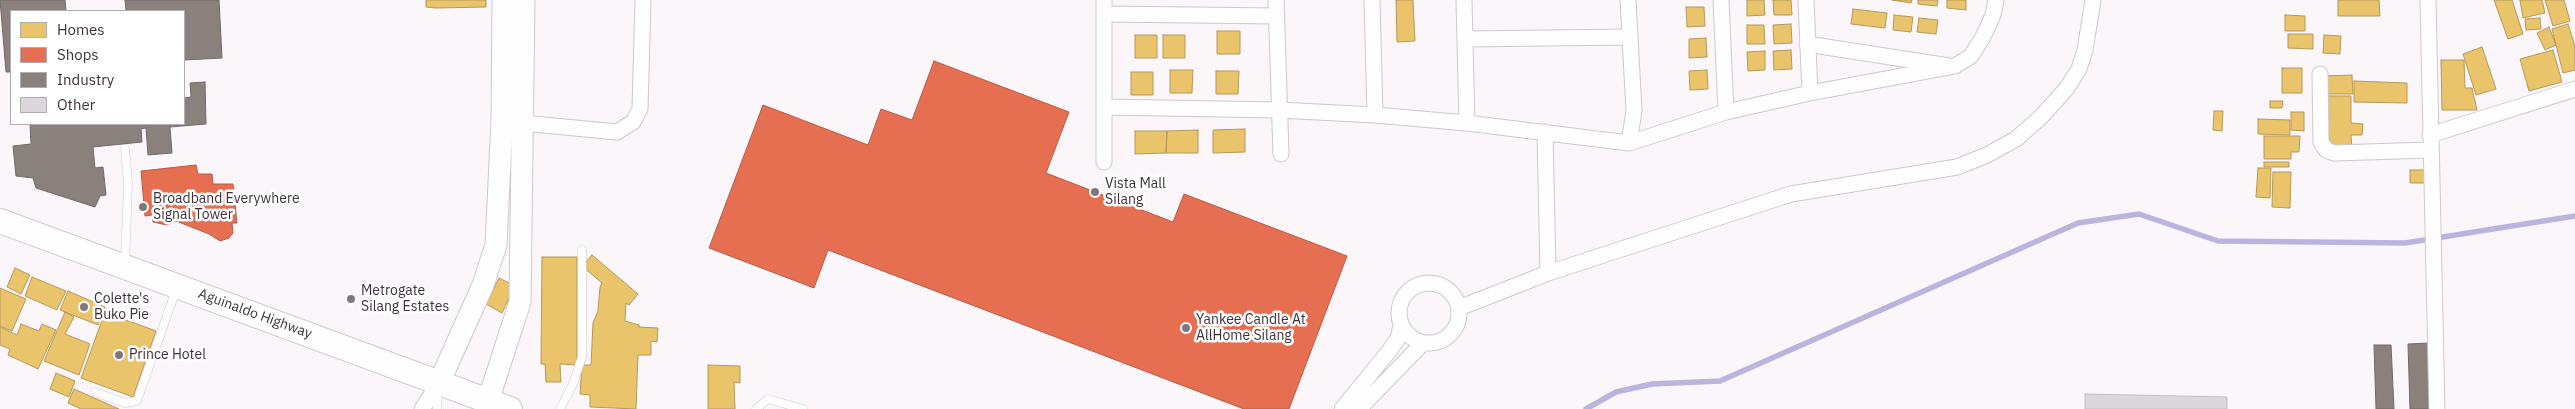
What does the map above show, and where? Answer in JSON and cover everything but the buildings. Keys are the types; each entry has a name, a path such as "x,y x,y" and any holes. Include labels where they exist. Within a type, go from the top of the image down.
{"main road":[{"name":"Aguinaldo Highway","path":"0,221 510,409"}],"street":[{"path":"422,409 439,383 483,285 496,245 502,121 503,0"},
{"path":"488,401 520,302 524,124 524,0"},
{"path":"502,121 617,132 626,129 634,122 640,109 643,0"},
{"path":"1276,0 1281,154"},
{"path":"1372,0 1375,116"},
{"path":"1464,0 1467,123"},
{"path":"1628,0 1634,111 1630,143"},
{"path":"1721,0 1726,112"},
{"path":"1806,0 1810,93"},
{"path":"1104,107 1279,110 1375,116 1467,123 1630,143 1726,112 1810,93 1956,66 1971,56 1983,37 1993,15 1996,0"},
{"path":"1459,308 1548,273 1791,194 1957,167 1987,155 2016,139 2041,117 2067,88 2079,69 2085,50 2093,0"},
{"path":"2428,0 2437,409"},
{"path":"1104,162 1104,7 1277,16"},
{"path":"1465,39 1629,37"},
{"path":"1808,44 1956,66"},
{"path":"2320,74 2321,142 2326,150 2334,153 2430,142 2575,89"},
{"path":"1545,132 1548,273"},
{"path":"1342,409 1398,338 1401,326 1399,307 1402,298 1416,286 1425,283 1443,286 1450,291 1459,308 1458,324 1448,338 1431,344 1423,343 1410,337 1401,326"},
{"path":"1359,409 1423,343"}],"lane":[{"path":"125,149 128,183 125,267"},
{"path":"560,409 573,384 582,357 582,250"},
{"path":"95,392 125,403 138,401 177,285"},
{"path":"437,409 439,383"},
{"path":"756,409 768,399 803,409"}],"waterway":[{"path":"1586,409 1616,392 1652,384 1720,381 2078,223 2139,214 2218,241 2405,243 2575,216"}],"place":[{"name":"Vista Mall Silang","path":"1095,192"},
{"name":"Broadband Everywhere Signal Tower","path":"143,207"},
{"name":"Metrogate Silang Estates","path":"351,299"},
{"name":"Colette's Buko Pie","path":"84,307"},
{"name":"Yankee Candle At AllHome Silang","path":"1186,328"},
{"name":"Prince Hotel","path":"119,355"}]}
